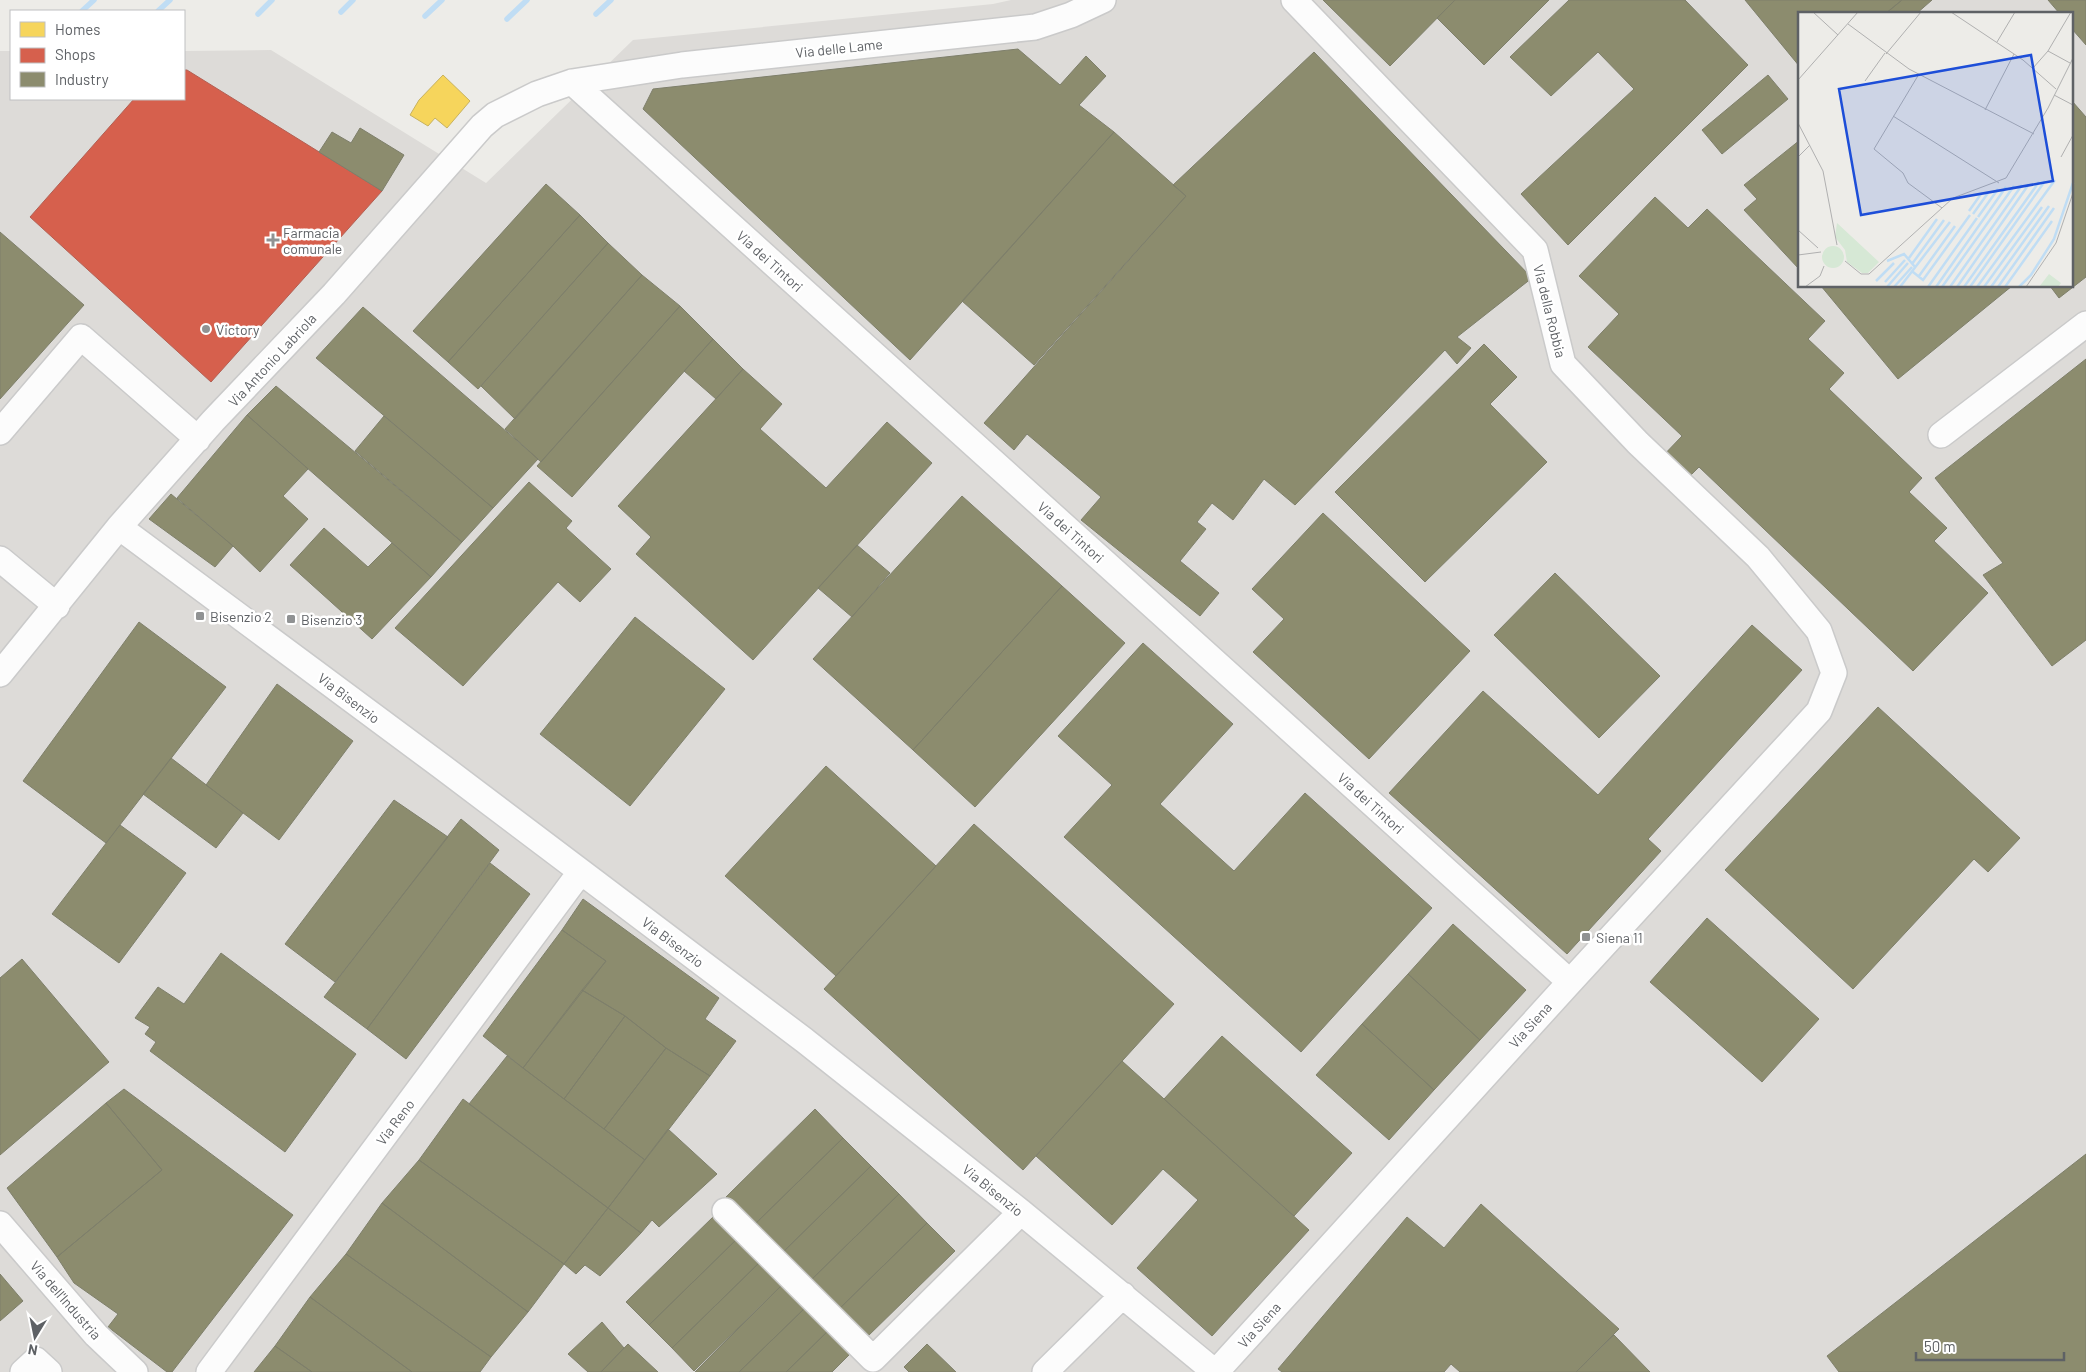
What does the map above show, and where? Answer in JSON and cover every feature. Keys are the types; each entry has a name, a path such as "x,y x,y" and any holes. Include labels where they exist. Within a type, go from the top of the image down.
{"street":[{"name":"Via delle Lame","path":"572,82 692,64 1035,27 1071,15 1103,0"},
{"name":"Via della Robbia","path":"1294,0 1535,250 1563,364 1638,443 1758,557 1819,631 1834,673"},
{"name":"Via Antonio Labriola","path":"0,674 119,528 198,439 334,294 482,126 495,115 516,104 537,94 572,82"},
{"name":"Via dei Tintori","path":"572,82 1570,982"},
{"path":"1941,435 2086,324"},
{"path":"0,432 81,337 198,439"},
{"name":"Via Bisenzio","path":"119,528 441,766 804,1040 1021,1212 1216,1372"},
{"path":"0,559 57,606"},
{"name":"Via Siena","path":"1216,1372 1819,711 1834,673"},
{"name":"Via Reno","path":"209,1372 573,882 582,874"},
{"path":"725,1211 874,1359 1021,1212"},
{"name":"Via dell'Industria","path":"2,1229 96,1335 135,1372"},
{"path":"1045,1372 1123,1295"},
{"path":"24,1372 36,1360 49,1372"}],"shaded area":[{"path":"1011,0 2086,0 2086,1372 0,1372 0,51 10,51 10,100 185,100 185,51 271,50 486,183 633,40 993,4"}],"building: Homes":[{"path":"443,75 470,101 447,128 435,118 428,126 410,115 419,100"}],"building: Shops":[{"path":"185,70 382,191 211,382 30,217 133,100 185,100"}],"building: Industry":[{"path":"1323,0 1455,0 1390,66"},
{"path":"1455,0 1549,0 1484,65 1437,18"},
{"path":"1569,0 1685,0 1748,65 1568,245 1521,194 1634,89 1598,52 1551,96 1510,57"},
{"path":"1745,0 1902,0 1887,12 1798,12 1798,65"},
{"path":"1902,0 1932,0 1918,12 1887,12"},
{"path":"2048,0 2086,0 2086,45 2074,31 2074,12 2058,12"},
{"path":"1018,49 1060,85 1086,56 1106,76 1079,105 1114,132 910,360 643,109 653,89"},
{"path":"1314,52 1532,278 1457,337 1471,348 1457,364 1445,350 1295,505 1264,479 1233,520 1212,503 1197,522 1206,529 1180,561 1219,593 1200,616 1081,520 1101,497 1027,434 1014,450 984,423 1186,196 1173,185"},
{"path":"1768,75 1788,99 1722,154 1702,130"},
{"path":"2074,103 2086,117 2086,277 2074,286"},
{"path":"360,128 404,155 382,191 319,152 332,132 351,143"},
{"path":"1114,132 1186,196 1034,365 962,301"},
{"path":"1798,142 1798,268 1744,210 1757,199 1744,185"},
{"path":"546,184 580,215 448,362 413,331"},
{"path":"1655,197 1688,228 1707,209 1825,321 1808,339 1844,373 1829,389 1922,478 1909,492 1947,528 1934,541 1988,593 1913,671 1699,467 1683,483 1659,460 1682,436 1588,347 1619,314 1579,276"},
{"path":"580,215 608,243 478,389 448,362"},
{"path":"0,232 84,305 0,399"},
{"path":"608,243 642,275 515,419 481,386"},
{"path":"642,275 680,306 541,462 505,429"},
{"path":"1823,288 2010,288 1898,379"},
{"path":"2052,288 2072,288 2059,298"},
{"path":"680,306 713,339 572,497 537,466"},
{"path":"363,307 538,459 493,508 316,358"},
{"path":"713,339 743,369 716,399 684,371"},
{"path":"1484,344 1517,377 1490,404 1547,462 1425,582 1335,492"},
{"path":"2086,359 2086,640 2052,666 1983,575 2003,563 1935,478"},
{"path":"743,369 782,404 760,429 826,488 887,422 932,463 753,660 636,554 651,537 618,506"},
{"path":"276,386 462,542 431,577 247,415"},
{"path":"247,415 308,469 283,496 308,519 260,572 177,498"},
{"path":"384,416 493,508 462,542 355,451"},
{"path":"529,482 572,521 566,528 611,569 580,602 558,582 463,686 395,628"},
{"path":"171,494 233,546 215,567 149,519"},
{"path":"962,496 1062,586 913,750 813,659"},
{"path":"1323,513 1470,651 1369,759 1253,652 1284,619 1252,589"},
{"path":"324,528 368,567 392,543 431,577 372,639 290,565"},
{"path":"857,545 890,573 852,617 818,588"},
{"path":"1555,573 1660,676 1599,738 1494,635"},
{"path":"1062,586 1125,643 975,807 913,750"},
{"path":"635,617 725,689 630,806 540,734"},
{"path":"139,622 226,687 106,843 23,781"},
{"path":"1752,625 1802,670 1648,839 1661,851 1567,954 1389,793 1483,691 1598,795"},
{"path":"1143,643 1233,724 1160,804 1234,871 1305,793 1432,908 1301,1052 1064,837 1112,785 1058,736"},
{"path":"277,684 353,741 279,840 206,785"},
{"path":"1878,707 2020,838 1988,872 1974,859 1853,989 1725,870"},
{"path":"171,758 243,813 216,848 143,794"},
{"path":"826,766 936,866 836,976 725,876"},
{"path":"394,800 448,837 335,982 285,944"},
{"path":"461,819 499,850 367,1029 324,997"},
{"path":"974,824 1174,1004 1023,1170 824,989"},
{"path":"120,825 186,873 119,963 52,914"},
{"path":"490,863 530,894 406,1059 367,1029"},
{"path":"583,899 719,998 705,1019 736,1041 710,1076 666,1048 625,1016 582,990 606,961 562,930"},
{"path":"1707,918 1819,1019 1762,1082 1650,982"},
{"path":"1453,924 1526,990 1480,1040 1408,974"},
{"path":"562,930 606,961 523,1068 483,1036"},
{"path":"221,953 356,1054 285,1152 150,1051 156,1042 145,1034 150,1027 135,1018 158,987 184,1004"},
{"path":"22,959 109,1062 0,1155 0,978"},
{"path":"1408,974 1480,1040 1434,1090 1362,1024"},
{"path":"582,990 625,1016 564,1099 523,1068"},
{"path":"625,1016 666,1048 604,1129 564,1099"},
{"path":"1362,1024 1434,1090 1389,1140 1316,1075"},
{"path":"1222,1036 1352,1153 1294,1216 1164,1099"},
{"path":"666,1048 710,1076 645,1160 604,1129"},
{"path":"507,1056 645,1160 608,1208 469,1104"},
{"path":"1122,1061 1309,1230 1212,1336 1137,1268 1198,1200 1163,1169 1112,1225 1036,1156"},
{"path":"124,1089 293,1215 172,1372 167,1372 108,1327 118,1314 74,1283 57,1257 162,1170 106,1103"},
{"path":"463,1099 608,1208 564,1264 419,1160"},
{"path":"106,1103 162,1170 57,1257 7,1188"},
{"path":"815,1109 843,1138 754,1225 726,1197"},
{"path":"668,1129 717,1174 659,1227 652,1220 641,1233 608,1208"},
{"path":"843,1138 871,1166 782,1253 754,1225"},
{"path":"2086,1154 2086,1372 1839,1372 1827,1356"},
{"path":"419,1160 564,1264 528,1312 382,1203"},
{"path":"871,1166 899,1194 810,1281 782,1253"},
{"path":"899,1194 927,1223 838,1310 810,1281"},
{"path":"382,1203 528,1312 491,1357 346,1254"},
{"path":"1481,1204 1619,1329 1576,1372 1460,1372 1451,1364 1444,1372 1282,1372 1278,1369 1407,1217 1444,1248"},
{"path":"608,1208 641,1233 600,1276 585,1265 576,1274 564,1264"},
{"path":"714,1216 737,1239 649,1325 626,1302"},
{"path":"927,1223 955,1251 866,1338 838,1310"},
{"path":"737,1239 760,1262 672,1348 649,1325"},
{"path":"346,1254 491,1357 480,1372 412,1372 310,1297"},
{"path":"760,1262 782,1285 694,1371 672,1348"},
{"path":"0,1274 23,1301 0,1321"},
{"path":"782,1285 805,1308 739,1372 695,1372"},
{"path":"310,1297 412,1372 312,1372 275,1346"},
{"path":"805,1308 828,1331 786,1372 739,1372"},
{"path":"602,1322 624,1348 601,1372 588,1372 568,1354"},
{"path":"828,1331 850,1354 832,1372 786,1372"},
{"path":"1614,1335 1650,1372 1576,1372"},
{"path":"628,1344 658,1372 601,1372"},
{"path":"927,1344 956,1372 909,1372 904,1367"},
{"path":"275,1346 312,1372 254,1372"}],"waterway":[{"path":"83,10 94,0"},
{"path":"159,10 170,0"},
{"path":"258,14 272,0"},
{"path":"341,12 353,0"},
{"path":"425,16 442,0"},
{"path":"507,19 527,0"},
{"path":"596,14 611,0"}],"place":[{"name":"Farmacia comunale","path":"273,240"},
{"name":"Victory","path":"206,329"},
{"name":"Bisenzio 2","path":"200,616"},
{"name":"Bisenzio 3","path":"291,619"},
{"name":"Siena 11","path":"1586,937"}]}
